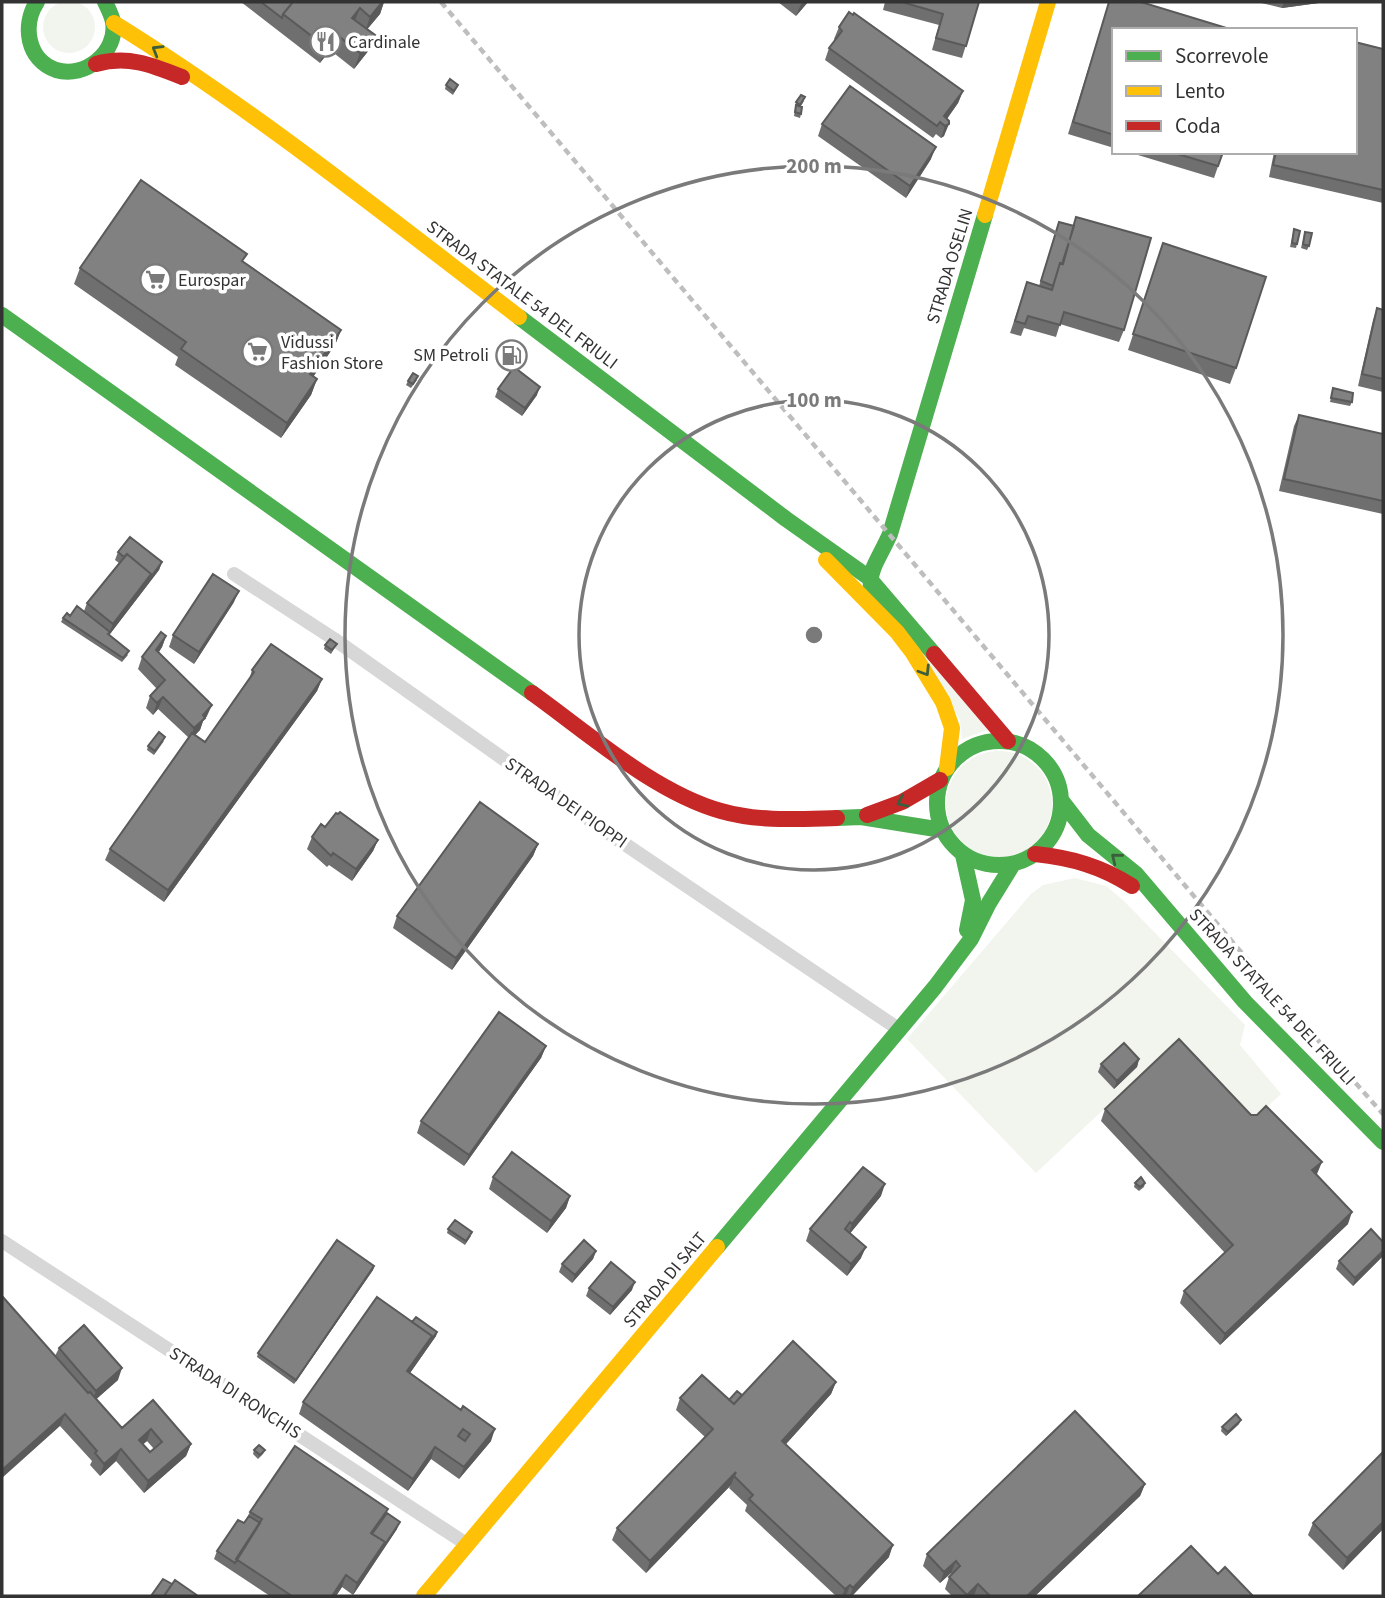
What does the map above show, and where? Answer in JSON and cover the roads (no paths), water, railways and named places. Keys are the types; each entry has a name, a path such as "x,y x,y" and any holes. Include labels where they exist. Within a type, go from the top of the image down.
{"main road":[{"path":"96,64 108,50 114,33 114,23 105,2"},
{"name":"STRADA OSELIN","path":"887,541 1048,2"},
{"name":"STRADA STATALE 54 DEL FRIULI","path":"32,5 28,20 32,47 42,61 56,69 71,72 115,57 131,59 194,82 234,102"},
{"name":"STRADA STATALE 54 DEL FRIULI","path":"114,23 185,67 234,102 786,519 868,577 1008,741 1032,751 1043,760 1054,775 1061,800 1088,835 1136,874 1277,1037 1383,1142"},
{"path":"2,315 662,784 721,811 752,817 808,820 861,817 912,823 942,830 948,841 963,855 990,865 1013,864 1035,854 1054,833 1061,800"},
{"name":"STRADA STATALE 54 DEL FRIULI","path":"786,519 846,554 864,553 887,541"},
{"name":"STRADA STATALE 54 DEL FRIULI","path":"786,519 883,617 913,653 951,718 952,737 936,809 942,830"},
{"path":"883,617 870,592 868,577 887,541"},
{"name":"STRADA STATALE 54 DEL FRIULI","path":"887,541 885,563 894,589 902,602 966,671 982,710"},
{"path":"861,817 902,802 944,774 960,754 976,745 1008,741"},
{"name":"STRADA STATALE 54 DEL FRIULI","path":"1035,854 1092,863 1114,874 1163,907"},
{"path":"935,987 960,943 972,914 973,900 963,855"},
{"path":"935,987 971,939 1013,864"},
{"name":"STRADA DI SALT","path":"424,1596 935,987"}],"street":[{"name":"STRADA DEI PIOPPI","path":"234,573 334,639 604,830 900,1030"},
{"name":"STRADA DI RONCHIS","path":"2,1241 468,1545"}],"railway":[{"path":"441,2 1257,971 1383,1114"}],"place":[{"name":"Cardinale","path":"325,42"},
{"name":"Eurospar","path":"155,280"},
{"name":"Vidussi Fashion Store","path":"258,352"},
{"name":"SM Petroli","path":"512,355"}]}
